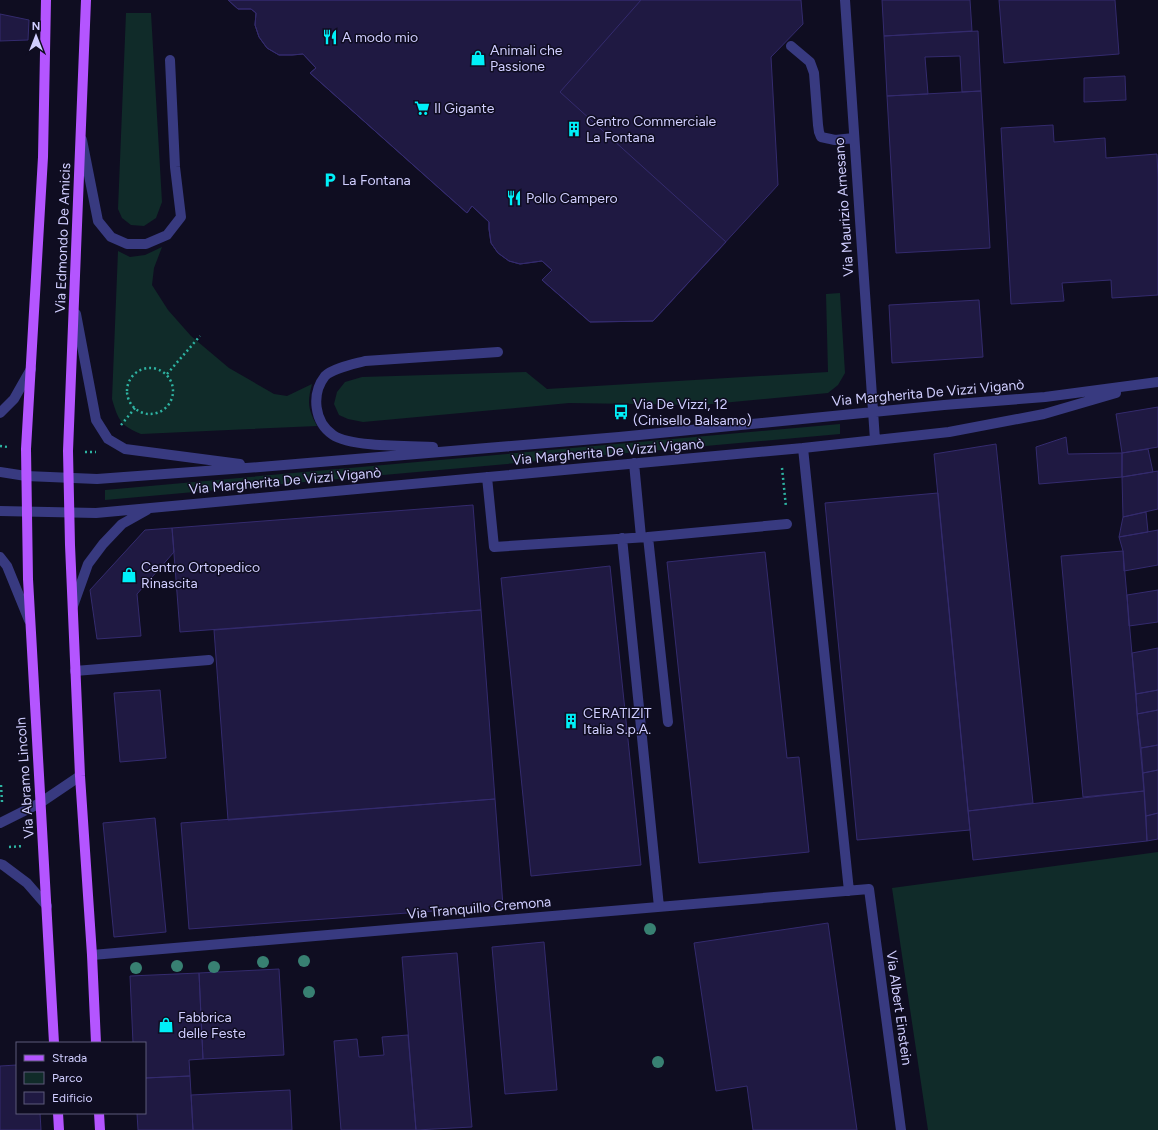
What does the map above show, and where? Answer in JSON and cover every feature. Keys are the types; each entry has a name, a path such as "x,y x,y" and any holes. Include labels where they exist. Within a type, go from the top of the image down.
{"main road":[{"name":"Via Edmondo De Amicis","path":"27,511 26,476 43,157 46,0"},
{"name":"Via Edmondo De Amicis","path":"72,608 68,450 86,0"},
{"name":"Via Abramo Lincoln","path":"27,511 30,622 54,1042"},
{"path":"72,608 80,776 92,955 96,1042"},
{"path":"58,1114 59,1130"},
{"path":"99,1114 100,1130"}],"street":[{"name":"Via Maurizio Arnesano","path":"845,0 875,440"},
{"path":"791,46 810,62 814,73 818,125 821,137 835,140 854,138"},
{"path":"81,131 98,221 111,237 127,244 146,244 167,235 181,217 175,167 170,60"},
{"path":"74,304 96,420 108,439 125,449 260,467"},
{"path":"468,450 351,442 345,440 334,435 321,422 316,406 317,391 326,376 344,366 365,362 498,352"},
{"path":"0,413 14,399 31,369"},
{"name":"Via Margherita De Vizzi Viganò","path":"0,472 26,476 97,479 260,467 627,437 1045,396 1158,382"},
{"name":"Via Margherita De Vizzi Viganò","path":"0,511 96,513 803,448 949,432 1044,414 1143,385"},
{"path":"803,448 850,891"},
{"path":"634,463 645,537 668,722"},
{"path":"487,476 494,547 645,537 787,524"},
{"path":"72,608 88,564 103,544 122,524 151,508"},
{"path":"622,538 659,907"},
{"path":"0,557 7,566 30,622"},
{"path":"75,671 209,660"},
{"path":"0,823 40,803 80,776"},
{"path":"0,864 27,883 47,906"},
{"name":"Via Tranquillo Cremona","path":"92,955 869,889"},
{"name":"Via Albert Einstein","path":"869,889 901,1130"}],"path":[{"path":"167,374 200,336"},
{"path":"148,367 155,368 167,374 173,384 172,398 167,407 156,413 148,414 131,405 127,393 128,382 132,375 140,369 148,367"},
{"path":"781,450 787,524"},
{"path":"4,847 24,846"}],"green space":[{"path":"126,13 151,13 162,202 156,218 144,226 131,225 122,218 118,209"},
{"path":"162,247 154,268 152,285 168,310 191,336 229,368 274,394 287,396 312,384 309,396 309,406 317,426 141,434 129,428 121,421 116,412 112,399 118,251 130,257 145,255"},
{"path":"840,293 845,373 838,385 828,393 701,405 569,403 363,422 348,419 339,415 334,404 337,392 345,382 362,377 526,372 547,389 828,372 826,294"},
{"path":"840,424 840,434 105,500 105,490"},
{"path":"1158,852 1158,1130 928,1130 892,888"}],"building":[{"name":"Centro Commerciale La Fontana","path":"228,0 801,0 803,24 771,57 778,185 653,321 590,322 542,280 552,270 542,261 520,264 509,261 498,253 491,243 489,222 472,206 467,213 310,73 316,68 303,54 279,55 267,48 259,37 255,25 256,13 251,9 238,9"},
{"name":"Centro Commerciale La Fontana","path":"228,0 641,0 560,92 726,242 653,321 590,322 542,280 552,270 542,261 520,264 509,261 498,253 491,243 489,222 472,206 467,213 310,73 316,68 303,54 279,55 267,48 259,37 255,25 256,13 251,9 238,9"},
{"path":"882,0 970,0 972,31 884,36"},
{"path":"999,0 1115,0 1119,54 1004,63"},
{"path":"0,14 29,20 28,40 0,41"},
{"path":"978,31 981,91 962,92 960,56 925,57 928,94 887,96 884,36"},
{"path":"1125,76 1126,100 1084,102 1084,78"},
{"path":"981,91 990,248 896,253 887,96"},
{"path":"1053,125 1054,142 1105,138 1106,158 1157,154 1158,295 1112,298 1111,280 1062,283 1064,301 1011,304 1001,128"},
{"path":"979,300 983,357 892,363 889,305"},
{"path":"1158,407 1158,447 1122,453 1116,414"},
{"path":"1066,437 1068,454 1122,453 1122,477 1039,484 1036,447"},
{"path":"996,444 1033,803 968,811 934,454"},
{"path":"1148,449 1153,472 1122,477 1122,453"},
{"path":"1158,471 1158,509 1123,517 1122,477"},
{"path":"938,493 970,830 857,840 825,503"},
{"path":"473,505 481,610 180,632 172,528"},
{"path":"1146,512 1148,532 1119,537 1123,517"},
{"name":"Centro Ortopedico Rinascita","path":"172,528 174,552 137,594 141,636 97,639 90,590 145,530"},
{"path":"1158,530 1158,565 1124,571 1123,551 1119,537"},
{"path":"1123,551 1144,791 1083,797 1061,556"},
{"path":"765,552 787,758 799,757 809,852 699,863 667,562"},
{"name":"CERATIZIT Italia S.p.A.","path":"610,566 641,865 531,876 501,578"},
{"path":"1158,590 1158,622 1129,626 1127,595"},
{"path":"481,610 495,799 228,820 214,630"},
{"path":"1158,648 1158,690 1136,694 1132,653"},
{"path":"160,690 166,758 120,762 114,693"},
{"path":"1158,690 1158,710 1137,714 1136,694"},
{"path":"1158,710 1158,745 1141,748 1137,714"},
{"path":"1158,745 1158,770 1143,773 1141,748"},
{"path":"1158,770 1158,813 1146,816 1143,773"},
{"path":"1144,791 1147,841 973,860 968,811"},
{"path":"495,799 503,906 189,929 181,823"},
{"path":"1158,813 1158,839 1147,841 1146,816"},
{"path":"155,818 166,932 114,937 103,823"},
{"path":"828,923 857,1130 753,1130 747,1086 716,1091 694,943"},
{"path":"544,942 557,1090 505,1094 492,947"},
{"path":"457,953 472,1127 416,1130 402,957"},
{"path":"279,969 284,1055 203,1059 199,973"},
{"path":"199,973 203,1059 189,1060 190,1076 146,1078 146,1042 133,1042 130,976"},
{"path":"408,1035 416,1130 341,1130 334,1041 357,1039 359,1057 384,1055 382,1037"},
{"path":"16,1065 16,1114 40,1114 41,1130 0,1130 0,1066"},
{"path":"190,1076 193,1130 138,1130 137,1114 146,1114 146,1078"},
{"path":"290,1090 292,1130 193,1130 191,1095"}],"place":[{"name":"A modo mio","path":"330,37"},
{"name":"Animali che Passione","path":"478,58"},
{"name":"Il Gigante","path":"422,108"},
{"name":"Centro Commerciale La Fontana","path":"574,129"},
{"name":"La Fontana","path":"330,180"},
{"name":"Pollo Campero","path":"514,198"},
{"name":"Via De Vizzi, 12 (Cinisello Balsamo)","path":"621,412"},
{"name":"Centro Ortopedico Rinascita","path":"129,575"},
{"name":"CERATIZIT Italia S.p.A.","path":"571,721"},
{"name":"Fabbrica delle Feste","path":"166,1025"}]}
